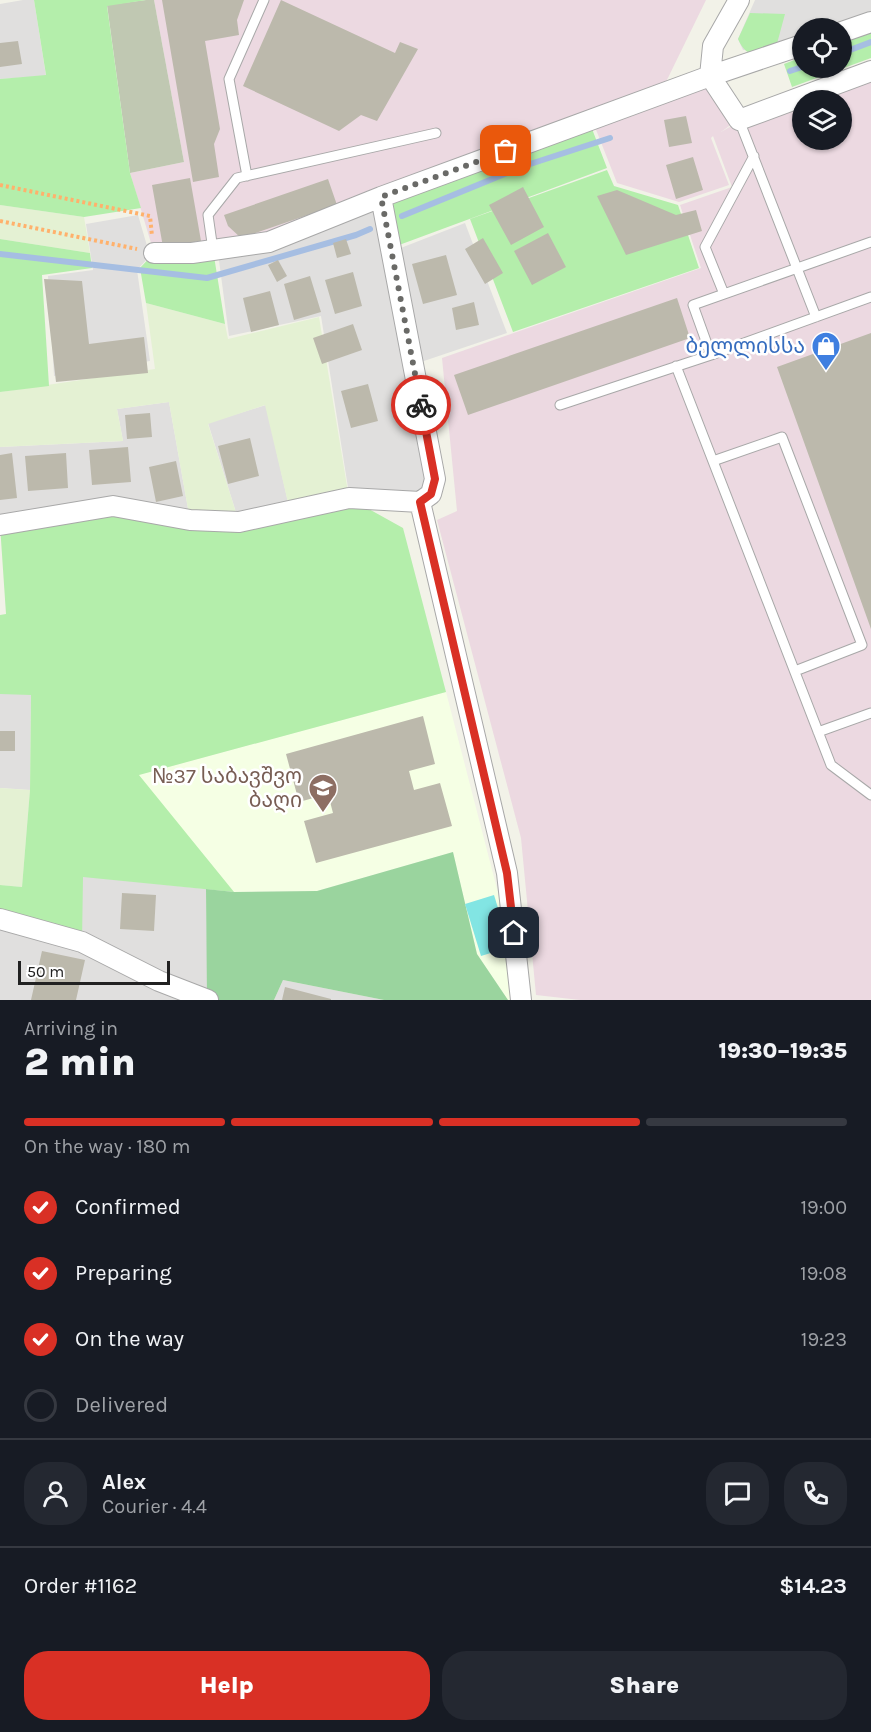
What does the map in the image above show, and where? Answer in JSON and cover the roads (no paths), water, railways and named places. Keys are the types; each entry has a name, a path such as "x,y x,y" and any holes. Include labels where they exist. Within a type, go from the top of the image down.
{"street":[{"path":"739,0 713,46 710,76 739,120 871,71"},
{"path":"852,29 871,22"},
{"path":"154,253 192,253 269,242 381,197 710,76 792,48"},
{"path":"0,525 113,506 190,520 239,522 349,498 420,502 431,494 435,479 381,197"},
{"path":"420,502 507,873 521,1000"},
{"path":"0,920 82,942 159,981 208,1000"}],"lane":[{"path":"247,176 229,79 264,0"},
{"path":"739,120 816,317"},
{"path":"213,250 208,215 237,178 436,133"},
{"path":"724,294 705,247 754,156"},
{"path":"711,355 693,305 871,242"},
{"path":"560,405 711,355 871,297"},
{"path":"676,366 831,765 871,795"},
{"path":"713,461 782,437 862,645 795,671"},
{"path":"818,732 871,713"}],"waterway":[{"path":"852,49 871,42"},
{"path":"402,216 524,166 610,138"},
{"path":"0,254 207,278 370,229"}],"place":[{"name":"ბელლისსა","path":"826,372"},
{"name":"№37 საბავშვო ბაღი","path":"323,814"}]}
